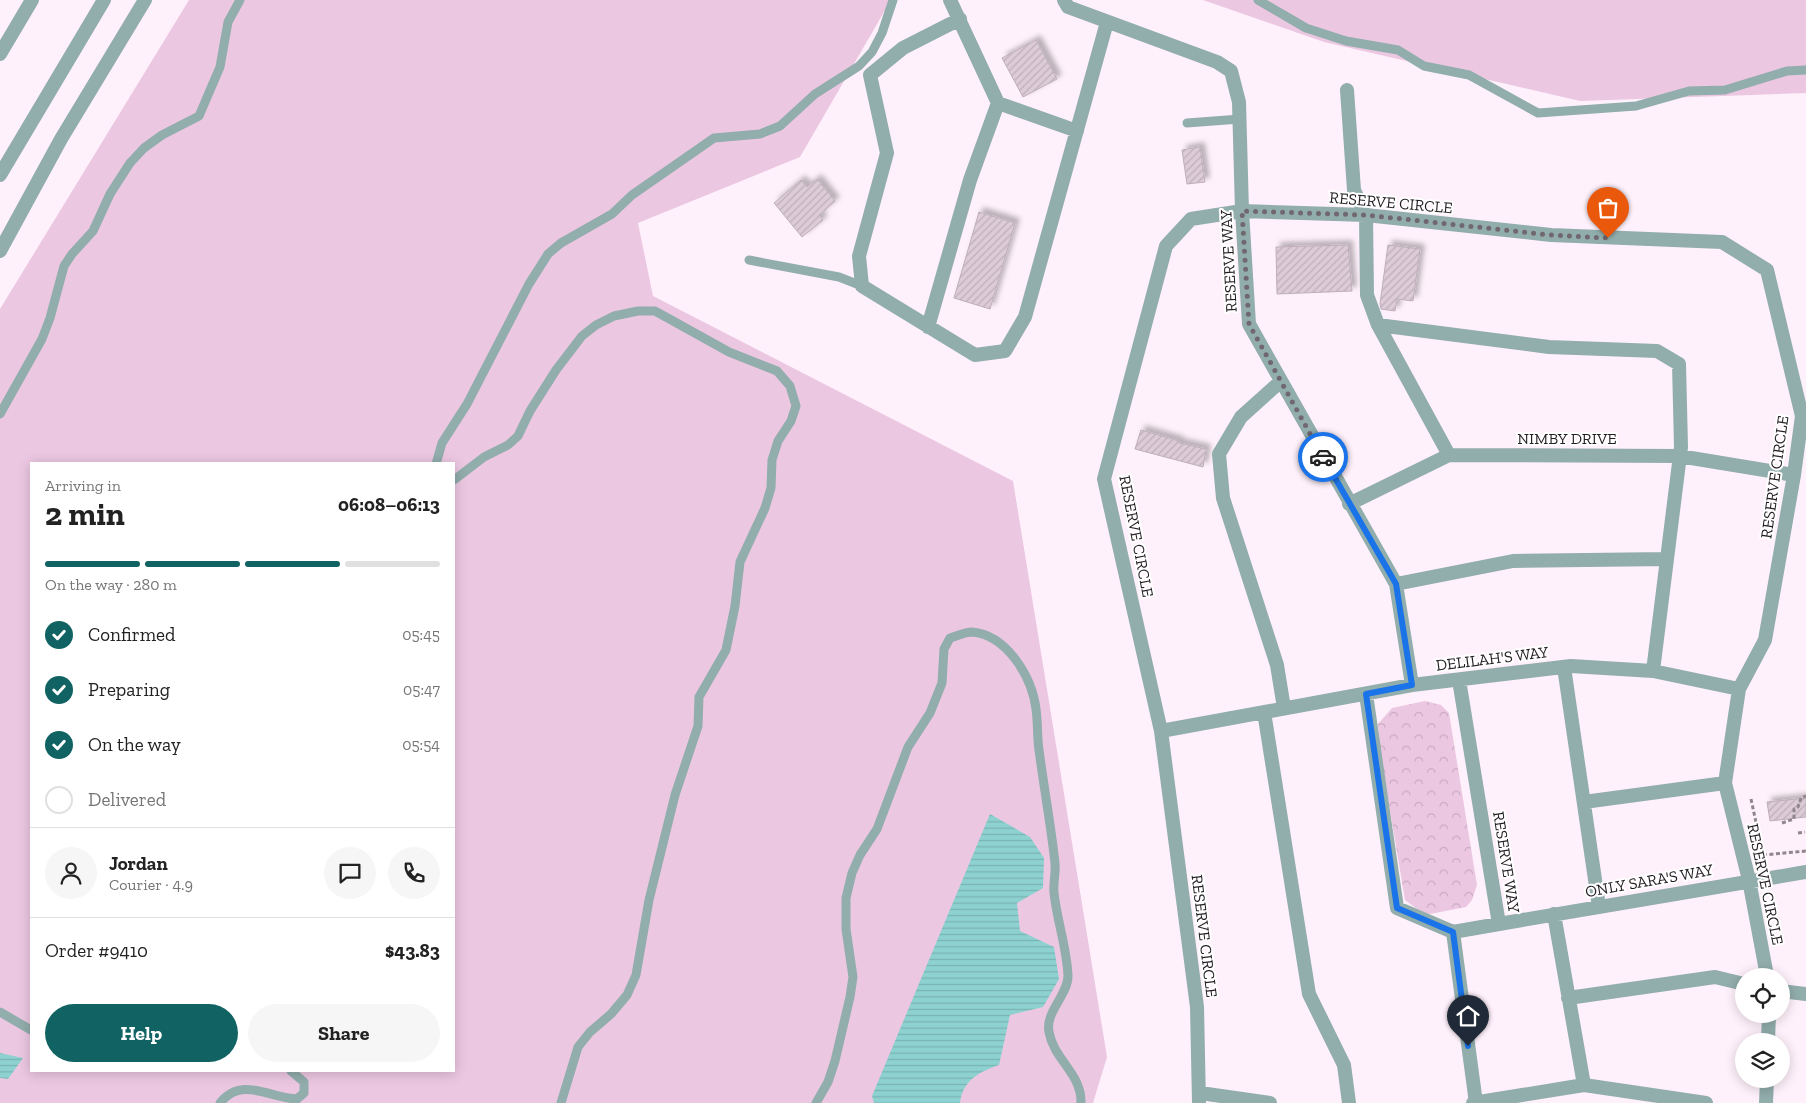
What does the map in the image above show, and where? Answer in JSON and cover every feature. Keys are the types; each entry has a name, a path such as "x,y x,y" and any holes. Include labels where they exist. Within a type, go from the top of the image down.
{"street":[{"path":"0,54 31,0"},
{"path":"0,175 104,0"},
{"path":"0,251 61,139 145,0"},
{"path":"928,327 970,180 998,103 950,0"},
{"name":"RESERVE WAY","path":"1064,0 1068,7 1218,62 1232,71 1239,102 1242,211 1249,324 1349,504 1396,584 1412,685"},
{"path":"960,19 903,48 870,75 887,153 859,256 862,286 975,355 1005,351 1024,317 1107,22"},
{"path":"1347,90 1354,190 1366,215 1367,295 1378,326 1449,455"},
{"path":"998,103 1076,131"},
{"name":"RESERVE CIRCLE","path":"1200,1098 1197,1007 1161,731 1104,479 1166,246 1191,219 1242,211 1366,215 1550,235 1722,242 1766,270 1802,416 1794,475 1764,640 1740,689 1725,782 1749,880 1766,968"},
{"path":"1378,326 1549,347 1657,351 1679,364 1680,456 1653,671"},
{"path":"1281,381 1240,417 1219,454 1224,498 1277,664 1284,708"},
{"name":"NIMBY DRIVE","path":"1349,504 1449,455 1680,456 1794,475"},
{"path":"1396,584 1513,561 1667,559"},
{"path":"1564,667 1599,907"},
{"name":"DELILAH'S WAY","path":"1161,731 1412,685 1564,667 1653,671 1740,689"},
{"name":"RESERVE WAY","path":"1453,932 1499,924 1459,680"},
{"path":"1366,694 1397,908 1453,932 1475,1103 1584,1084 1706,1103"},
{"path":"1264,712 1309,994 1344,1065 1349,1103"},
{"path":"1584,802 1725,782"},
{"name":"ONLY SARA'S WAY","path":"1499,924 1749,880 1806,872"},
{"path":"1554,914 1584,1084"},
{"path":"1568,998 1714,977 1735,982"},
{"path":"1790,992 1806,994"},
{"path":"1766,1103 1767,1088"},
{"path":"1200,1098 1270,1103"}],"lane":[{"path":"0,414 42,339 50,318 64,266 93,231 115,186 130,163 144,148 162,135 199,116 220,67 228,22 240,0"},
{"path":"437,462 442,442 467,404 529,284 548,254 561,243 612,214 632,195 714,138 760,134 780,126 815,94 859,66 872,52 882,33 892,0"},
{"path":"1258,0 1306,28 1346,41 1398,50 1424,66 1469,74 1538,113 1636,106 1689,91 1725,90 1787,71 1806,70"},
{"path":"1187,123 1240,118"},
{"path":"749,260 839,277 862,286"},
{"path":"455,479 484,457 508,445 518,436 545,386 582,336 614,316 638,311 655,311 729,352 777,372 790,386 796,406 791,421 778,441 772,460 771,488 765,508 740,562 735,606 726,650 699,697 698,726 670,813 649,900 636,975 627,995 578,1048 561,1103"},
{"path":"816,1103 828,1082 833,1068 850,998 853,977 846,929 846,898 852,873 860,855 877,829 908,747 930,713 942,683 944,649 950,638 970,632 986,635 1004,647 1021,668 1032,692 1036,709 1036,733 1055,865 1054,891 1068,978 1064,992 1052,1014 1048,1031 1055,1049 1075,1077 1081,1090 1081,1103"},
{"path":"0,1012 30,1029"},
{"path":"220,1103 234,1092 250,1088 269,1092 286,1099 297,1100 304,1093 304,1082 292,1072"}],"path":[{"path":"1782,823 1794,819 1794,809 1798,807 1801,798 1806,796"},
{"path":"1751,800 1762,857 1806,851"},
{"path":"1798,833 1805,832"}],"green space":[{"path":"189,0 891,0 800,157 638,223 653,296 1013,481 1107,1057 1093,1103 0,1103 0,309"},
{"path":"1203,0 1806,0 1806,93 1580,101 1324,42"},
{"path":"1425,701 1441,705 1449,713 1477,885 1472,900 1466,907 1425,915 1405,900 1379,745 1378,724 1392,708"}],"water":[{"path":"990,814 1030,837 1044,858 1043,888 1017,903 1020,931 1054,947 1059,979 1043,1007 1010,1015 999,1065 973,1078 965,1088 960,1103 874,1103 872,1096"},
{"path":"0,1053 23,1058 8,1079 0,1078"}],"building":[{"path":"1036,40 1057,79 1023,97 1002,58"},
{"path":"1200,147 1205,182 1187,184 1182,150"},
{"path":"817,179 835,201 819,215 823,220 802,237 774,203 801,180 807,187"},
{"path":"979,212 1015,223 990,309 954,298"},
{"path":"1348,245 1352,291 1277,294 1276,247"},
{"path":"1388,245 1420,249 1413,301 1397,299 1395,311 1381,309 1380,304"},
{"path":"1141,430 1179,441 1179,443 1206,449 1203,467 1135,449"},
{"path":"1806,798 1806,817 1770,821 1767,802"}],"way so far":[{"path":"1323,457 1249,324 1242,211 1366,215 1550,235 1608,238"}],"route":[{"path":"1323,457 1396,584 1412,685 1366,694 1397,908 1453,932 1468,1046"}]}
